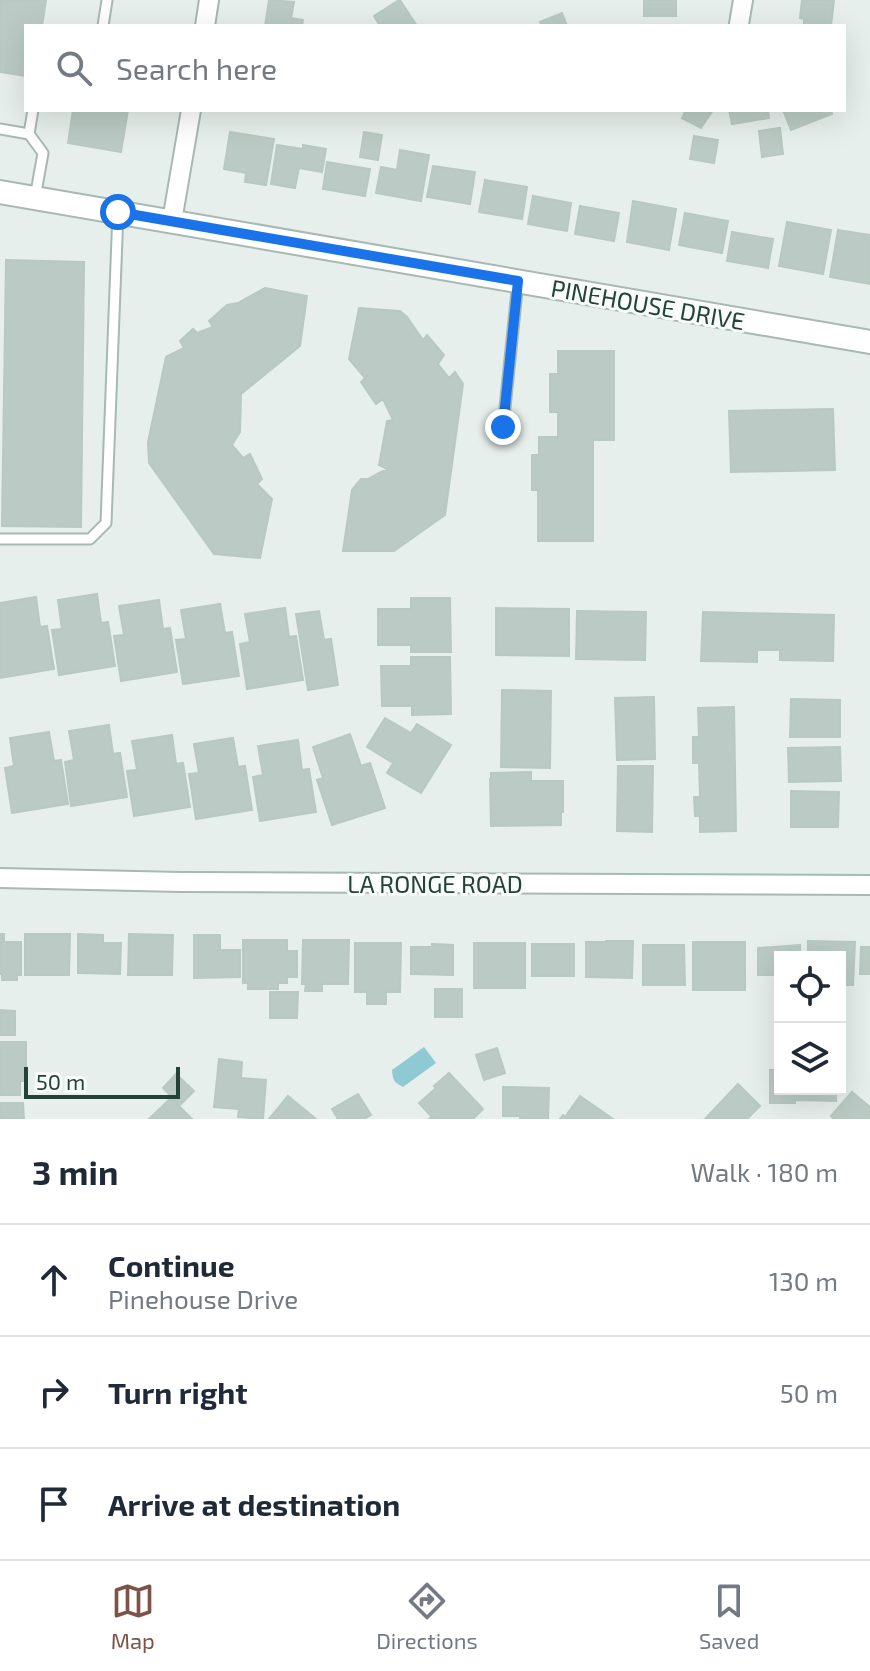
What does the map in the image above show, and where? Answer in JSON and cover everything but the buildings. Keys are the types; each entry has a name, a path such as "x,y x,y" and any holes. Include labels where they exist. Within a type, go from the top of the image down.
{"street":[{"path":"205,24 209,0"},
{"path":"739,24 743,0"},
{"path":"172,221 191,112"},
{"name":"PINEHOUSE DRIVE","path":"0,192 870,342"},
{"name":"LA RONGE ROAD","path":"0,878 197,882 870,885"}],"lane":[{"path":"103,24 107,0"},
{"path":"29,134 33,112"},
{"path":"0,129 29,134 43,153 35,198"},
{"path":"0,539 90,539 106,523 118,212"},
{"path":"503,427 518,281"}],"water":[{"path":"424,1047 436,1063 403,1087 398,1084 392,1070"}],"route":[{"path":"118,212 518,281 503,427"}]}
